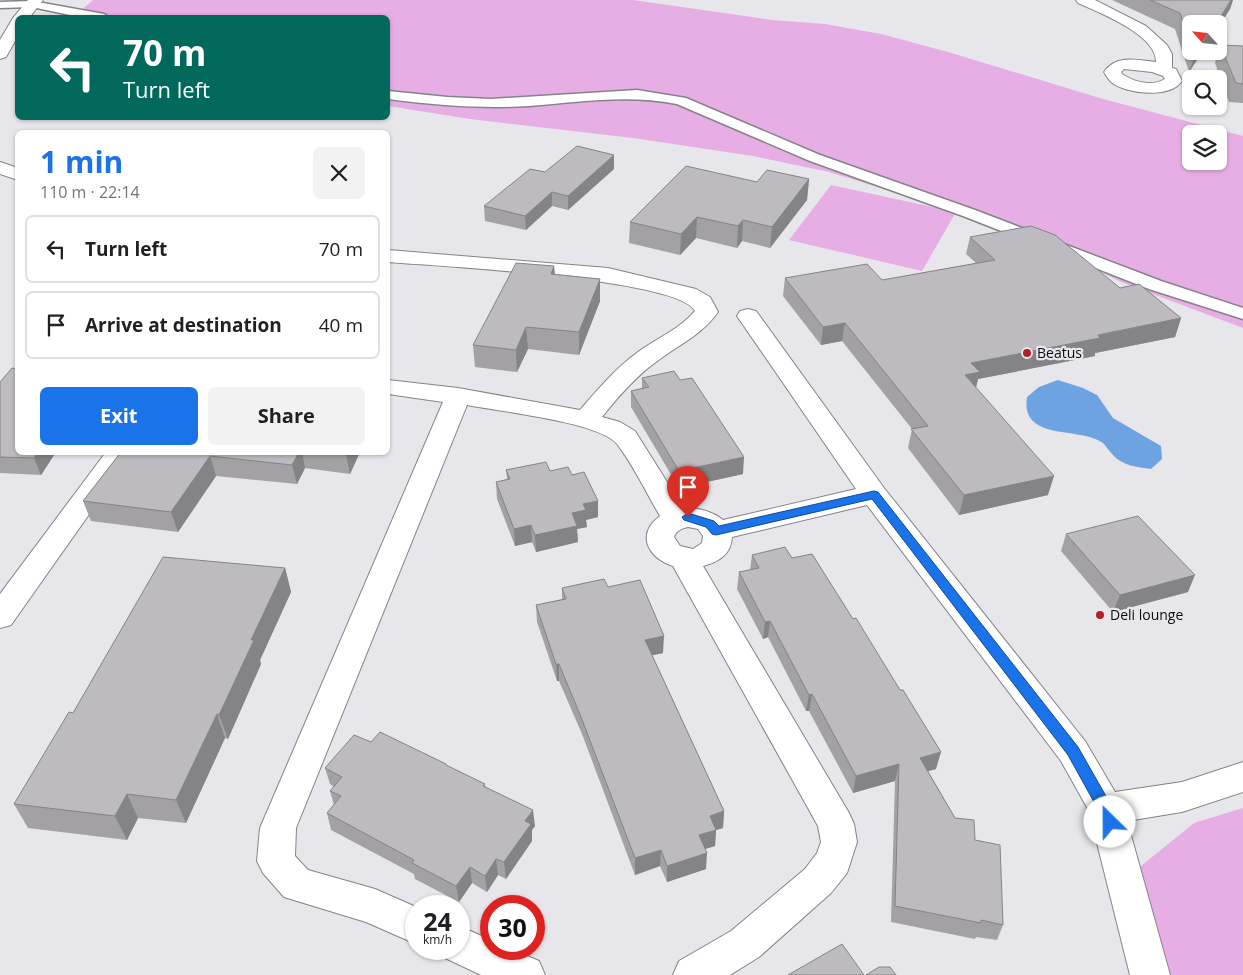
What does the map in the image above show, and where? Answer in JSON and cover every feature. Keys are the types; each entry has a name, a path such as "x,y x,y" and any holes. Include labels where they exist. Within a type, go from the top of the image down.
{"street":[{"path":"1083,0 1118,15 1158,44 1164,55 1164,70"},
{"path":"23,15 34,2"},
{"path":"0,54 15,26"},
{"path":"390,256 608,276 656,285 688,294 702,302 707,312 700,323 648,356 618,382 586,419"},
{"path":"748,316 874,494 1073,751 1106,809 1150,975"},
{"path":"390,387 458,396 586,419 611,428 626,437 676,519"},
{"path":"405,921 366,904 332,893 297,885 276,861 278,828 458,396"},
{"path":"0,617 118,455"},
{"path":"716,531 874,494"},
{"path":"688,517 710,524 716,531 719,540 715,548 696,558 683,558 666,551 659,539 660,530 676,519 688,517"},
{"path":"683,558 836,824 838,842 834,861 818,881 745,944 693,975"},
{"path":"1106,809 1182,797 1243,777"},
{"path":"470,950 525,975"}],"lane":[{"path":"0,5 34,2 91,15"},
{"path":"390,95 434,101 507,103 609,94 658,95 681,101 815,158 969,213 1155,285 1243,314"}],"shaded area":[{"path":"93,0 633,0 772,20 825,24 881,34 948,52 1103,99 1201,125 1182,125 1182,170 1227,170 1227,132 1243,136 1243,328 1121,282 1038,240 961,213 829,172 753,156 633,138 470,119 390,106 390,15 76,15"},
{"path":"831,185 956,212 922,271 789,240"},
{"path":"1243,808 1243,975 1143,975 1131,874 1194,823"}],"water":[{"path":"1058,380 1083,388 1097,395 1113,418 1161,446 1162,459 1151,469 1130,465 1121,462 1103,443 1093,438 1054,431 1042,427 1033,421 1027,411 1027,397 1039,387"}],"building":[{"path":"1150,0 1231,0 1222,15 1182,15 1182,19 1180,13"},
{"path":"1228,45 1243,46 1243,84 1236,83 1226,60 1228,60"},
{"path":"577,146 614,155 568,196 552,192 525,216 484,206 530,169 545,172"},
{"path":"686,166 757,182 767,170 809,179 772,227 743,220 738,226 697,217 681,234 630,222"},
{"path":"1031,226 1055,235 1120,288 1139,284 1181,318 1098,335 1100,338 971,363 980,372 965,375 1054,476 964,495 911,429 928,426 845,323 823,327 785,278 867,264 882,280 995,260 970,237"},
{"path":"516,263 554,266 551,274 600,279 579,332 526,327 516,350 473,345"},
{"path":"12,368 15,368 15,455 36,455 34,458 0,457 0,382"},
{"path":"674,371 680,380 692,378 744,457 679,471 631,391 649,387 642,378"},
{"path":"119,455 297,455 292,465 210,456 171,512 83,501"},
{"path":"546,462 550,471 568,467 572,475 584,472 598,501 583,504 586,510 572,513 577,526 535,535 531,525 514,529 496,482 510,479 506,470"},
{"path":"1138,516 1195,575 1120,595 1066,534"},
{"path":"785,547 792,558 812,554 853,619 856,618 900,690 903,690 941,752 920,758 955,818 974,820 975,840 1000,845 1003,925 981,920 981,923 895,906 899,764 856,776 812,694 809,695 770,621 765,622 739,572 759,568 752,555"},
{"path":"163,557 285,568 251,640 254,640 219,715 217,714 176,800 127,794 115,816 14,804 69,712 73,713"},
{"path":"604,579 608,587 640,580 664,636 645,640 724,811 710,816 716,830 699,835 707,853 667,866 661,850 635,858 581,717 559,664 556,664 536,605 566,599 562,588"},
{"path":"380,732 533,810 525,821 531,824 504,862 496,859 485,876 470,867 456,886 412,863 414,860 327,813 341,796 330,791 342,777 325,768 354,735 371,742"},
{"path":"842,944 864,975 788,975"},
{"path":"879,967 890,967 896,975 866,975"}],"place":[{"name":"Beatus","path":"1027,353"},
{"name":"Deli lounge","path":"1100,615"}],"route":[{"path":"688,517 710,524 716,531 874,494 1073,751 1106,809 1110,822"}]}
